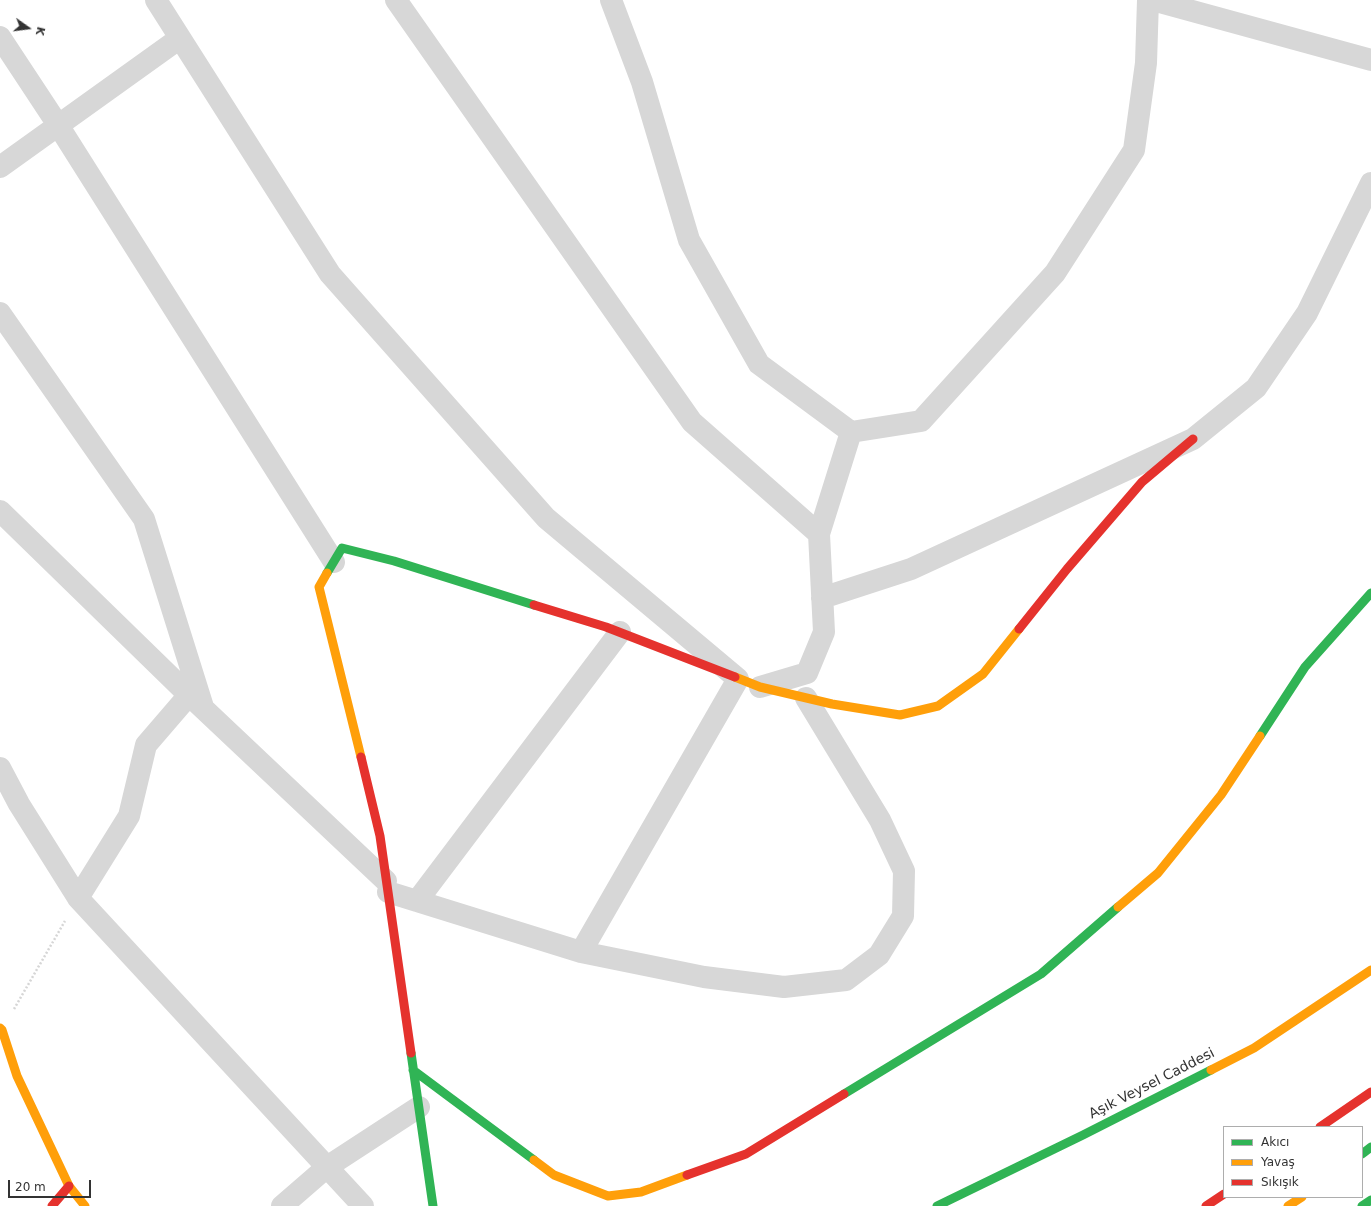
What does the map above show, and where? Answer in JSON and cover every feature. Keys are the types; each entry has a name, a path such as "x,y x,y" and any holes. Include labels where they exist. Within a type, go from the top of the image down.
{"main road":[{"path":"433,1206 380,836 319,588 342,548 394,561 620,632 760,687 832,704 900,715 938,706 983,674 1067,569 1142,482 1193,438"},
{"path":"413,1070 554,1175 608,1196 641,1192 746,1154 1041,974 1158,873 1221,795 1305,667 1371,593"},
{"name":"Aşık Veysel Caddesi","path":"937,1206 1083,1136 1254,1048 1371,970"},
{"path":"1,1029 16,1076 69,1186 86,1206"},
{"path":"1321,1126 1371,1092"},
{"path":"1363,1153 1371,1147"},
{"path":"52,1206 69,1186"},
{"path":"1206,1206 1223,1195"},
{"path":"1288,1206 1300,1198"},
{"path":"1362,1206 1371,1200"}],"street":[{"path":"156,0 330,274 546,518 738,679 581,952"},
{"path":"396,0 692,422 819,534"},
{"path":"611,0 642,82 689,240 759,364 851,432 921,421 1055,273 1134,150 1146,63 1148,0"},
{"path":"1152,0 1371,60"},
{"path":"0,37 58,125 334,562"},
{"path":"0,168 180,38"},
{"path":"822,598 911,569 1193,438 1256,388 1307,313 1365,209 1371,183"},
{"path":"0,313 144,519 196,702"},
{"path":"760,687 807,673 824,632 819,534 851,432"},
{"path":"0,511 387,886 417,901 581,952 704,976 784,987 846,980 879,955 903,916 904,871 880,820 806,698"},
{"path":"417,901 620,632"},
{"path":"78,898 129,816 146,745 196,702"},
{"path":"0,768 19,804 78,898 363,1206"},
{"path":"282,1206 327,1167 419,1107"}],"path":[{"path":"1,1029 78,898"}],"traffic: fast":[{"path":"327,573 342,548 394,561 534,605"},
{"path":"1260,736 1305,667 1371,593"},
{"path":"844,1094 1041,974 1118,907"},
{"path":"411,1053 433,1206"},
{"path":"413,1070 534,1160"},
{"path":"937,1206 1083,1135 1211,1070"},
{"path":"1363,1153 1371,1147"},
{"path":"1362,1206 1371,1200"}],"traffic: slow":[{"path":"327,573 319,587 361,757"},
{"path":"735,677 760,687 832,704 900,715 938,706 983,674 1019,629"},
{"path":"1118,907 1158,873 1221,795 1260,736"},
{"path":"1211,1070 1254,1048 1371,970"},
{"path":"0,1028 2,1030 17,1076 69,1186 85,1206"},
{"path":"534,1160 554,1175 608,1196 641,1192 687,1175"},
{"path":"1288,1206 1300,1198"}],"traffic: jam":[{"path":"1019,629 1067,569 1142,482 1193,439"},
{"path":"534,605 606,627 735,677"},
{"path":"361,757 380,836 411,1053"},
{"path":"1321,1126 1371,1092"},
{"path":"687,1175 746,1154 844,1094"},
{"path":"52,1206 69,1186"},
{"path":"1206,1206 1223,1195"}]}
